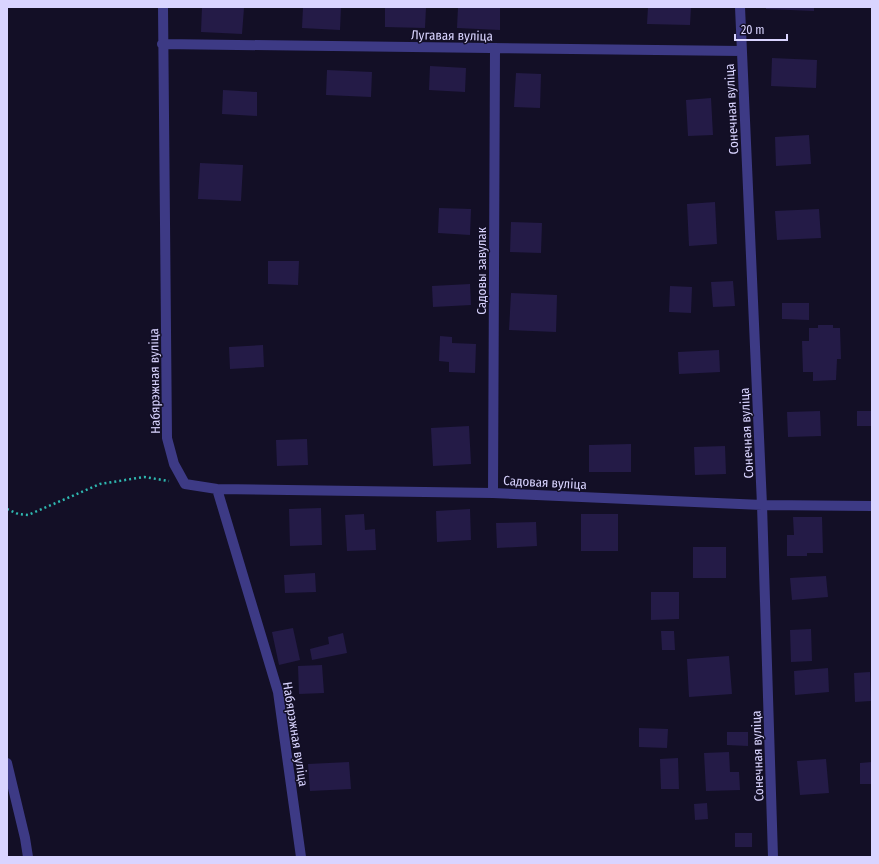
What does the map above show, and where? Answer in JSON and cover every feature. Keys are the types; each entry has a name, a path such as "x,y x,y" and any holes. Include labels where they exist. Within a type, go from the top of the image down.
{"street":[{"name":"Набярэжная вуліца","path":"163,7 162,44 167,438 174,464 185,484"},
{"name":"Сонечная вуліца","path":"740,7 762,505 773,857"},
{"name":"Лугавая вуліца","path":"162,44 741,51"},
{"name":"Садовы завулак","path":"494,493 495,48"},
{"path":"185,484 217,489"},
{"name":"Набярэжная вуліца","path":"217,489 278,692 302,857"},
{"name":"Садовая вуліца","path":"217,489 494,493 762,505 872,506"},
{"path":"7,763 25,838 28,857"}],"path":[{"path":"7,508 18,514 28,515 100,484 144,477 185,484"}],"building":[{"path":"202,7 244,8 242,34 201,32"},
{"path":"303,7 341,7 340,30 302,28"},
{"path":"385,7 426,7 425,28 385,27"},
{"path":"458,7 500,7 500,30 457,28"},
{"path":"648,7 691,7 690,25 647,24"},
{"path":"766,7 814,7 814,11 766,9"},
{"path":"772,58 817,60 816,88 771,86"},
{"path":"430,66 466,68 465,92 429,90"},
{"path":"327,70 372,72 371,97 326,95"},
{"path":"516,73 541,74 540,108 514,107"},
{"path":"223,90 257,92 257,116 222,114"},
{"path":"711,98 713,135 688,136 686,100"},
{"path":"809,135 811,164 776,166 775,137"},
{"path":"200,163 243,165 241,201 198,199"},
{"path":"715,202 717,244 689,246 687,204"},
{"path":"439,208 471,209 470,235 438,233"},
{"path":"819,209 821,238 777,240 775,211"},
{"path":"511,222 542,223 541,253 510,252"},
{"path":"268,261 299,261 298,285 268,284"},
{"path":"733,281 735,306 713,307 711,282"},
{"path":"470,284 471,305 433,307 432,286"},
{"path":"670,286 692,287 691,313 669,312"},
{"path":"511,293 557,295 556,332 509,330"},
{"path":"782,303 809,303 809,320 782,319"},
{"path":"818,325 833,325 833,328 840,328 841,359 837,359 836,380 813,381 813,372 803,372 802,341 809,341 809,328 818,328"},
{"path":"440,336 452,337 452,343 476,344 475,373 449,372 449,362 439,361"},
{"path":"263,345 264,367 230,369 229,347"},
{"path":"719,350 720,372 679,374 678,352"},
{"path":"820,411 821,436 788,437 787,412"},
{"path":"857,411 872,411 872,426 857,426"},
{"path":"469,426 471,464 433,466 431,428"},
{"path":"307,439 308,465 277,466 276,440"},
{"path":"631,444 631,472 589,472 589,445"},
{"path":"725,446 726,474 695,475 694,447"},
{"path":"321,508 322,545 290,546 289,509"},
{"path":"470,509 471,540 437,542 436,511"},
{"path":"364,514 365,530 375,529 376,550 347,551 345,515"},
{"path":"581,514 618,514 618,551 581,551"},
{"path":"793,517 822,517 823,553 807,553 807,556 787,556 787,535 794,535"},
{"path":"536,522 537,546 497,548 496,523"},
{"path":"693,547 726,547 726,578 693,578"},
{"path":"315,573 316,592 285,593 284,575"},
{"path":"826,576 828,597 792,600 790,578"},
{"path":"651,592 679,592 679,619 651,620"},
{"path":"293,628 300,660 279,665 272,632"},
{"path":"811,629 812,661 791,662 790,630"},
{"path":"661,631 674,631 675,650 662,650"},
{"path":"343,633 347,653 312,660 310,649 329,644 328,637"},
{"path":"729,656 732,694 689,697 687,659"},
{"path":"322,665 324,693 299,694 298,666"},
{"path":"828,668 829,692 795,695 794,671"},
{"path":"870,672 871,701 855,702 854,673"},
{"path":"639,728 668,729 667,748 639,747"},
{"path":"727,732 748,732 748,746 727,745"},
{"path":"729,752 730,772 739,772 740,790 706,791 704,753"},
{"path":"678,758 679,789 661,789 660,759"},
{"path":"826,759 829,793 800,795 797,761"},
{"path":"349,762 351,789 310,791 308,764"},
{"path":"872,762 872,784 860,784 860,763"},
{"path":"707,803 708,819 695,820 694,804"},
{"path":"735,833 752,833 752,847 735,847"}]}
